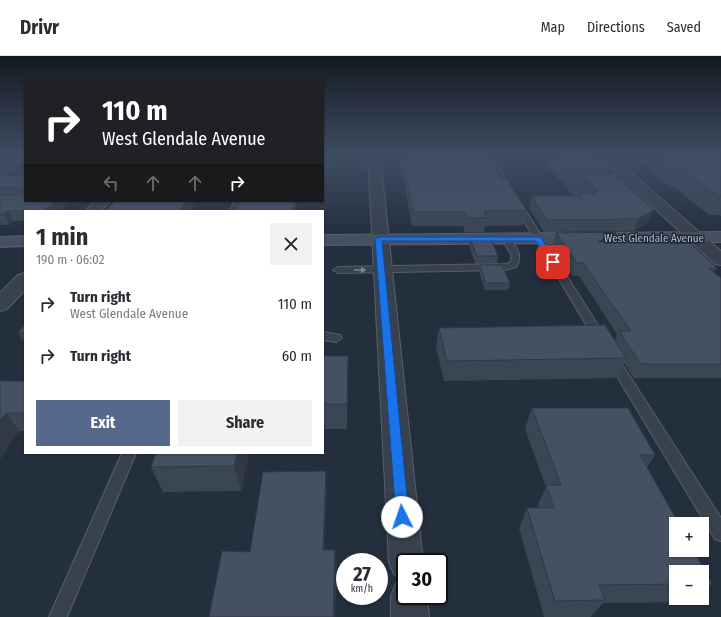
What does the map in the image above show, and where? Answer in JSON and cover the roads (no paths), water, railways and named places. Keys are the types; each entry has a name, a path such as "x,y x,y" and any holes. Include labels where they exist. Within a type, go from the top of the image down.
{"main road":[{"name":"West Glendale Avenue","path":"324,240 721,238"},
{"path":"0,242 24,241"}],"street":[{"path":"376,182 405,553"},
{"path":"632,182 721,260"},
{"path":"94,210 102,202"},
{"path":"0,305 24,280"},
{"path":"409,605 410,617"}],"lane":[{"path":"504,182 721,533"},
{"path":"570,182 579,192"},
{"path":"338,270 505,267 513,265 516,261 516,256 506,239"},
{"path":"324,336 336,338"},
{"path":"58,617 129,454"}]}
